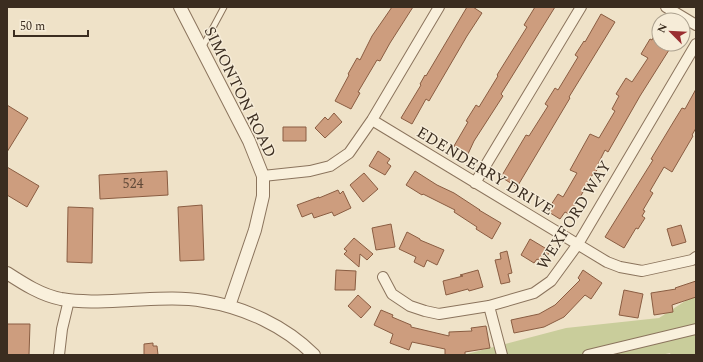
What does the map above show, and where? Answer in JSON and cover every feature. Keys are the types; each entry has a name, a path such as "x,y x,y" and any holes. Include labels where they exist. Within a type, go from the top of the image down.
{"street":[{"name":"SIMONTON ROAD","path":"180,7 249,141 264,176 262,196 255,230 229,306"},
{"path":"264,176 310,171 330,166 349,153 372,120 439,7"},
{"path":"475,183 580,7"},
{"path":"666,7 696,25"},
{"name":"WEXFORD WAY","path":"383,277 392,294 410,306 439,314 489,306 534,293 551,282 578,244 696,44"},
{"name":"EDENDERRY DRIVE","path":"372,120 607,262 620,267 642,271 692,260 696,257"},
{"path":"7,273 36,291 61,299 86,301 164,299 202,301 229,306 240,309 275,325 306,347 314,355"},
{"path":"59,355 62,329 69,300"},
{"path":"489,306 502,355"},
{"path":"588,355 696,329"}],"lane":[{"path":"202,49 224,7"}],"green space":[{"path":"696,294 696,355 671,355 670,353 661,355 463,355 566,328 659,318"}],"building":[{"path":"392,7 413,7 380,61 377,60 358,92 360,93 351,109 335,101 357,58 360,60 372,36"},
{"path":"467,7 473,7 482,13 429,101 426,99 412,124 401,118 421,85 420,84 425,75 426,76"},
{"path":"535,7 555,7 501,94 503,96 474,141 468,154 454,146 468,122 466,121 476,105 479,107 527,27 524,25"},
{"path":"601,14 615,22 569,97 570,98 517,187 501,177 526,135 529,136 548,106 545,104 555,88 558,90 578,57 575,55 584,41 585,42"},
{"path":"650,39 651,52 668,52 640,96 608,152 605,150 598,164 600,165 595,173 594,172 578,201 569,214 565,212 560,219 547,211 558,194 563,197 577,173 570,170 590,134 599,138 615,111 612,109 619,96 616,94 626,78 632,82 648,58 641,54"},
{"path":"696,89 696,128 692,135 693,136 672,172 664,167 650,191 653,193 643,210 645,211 642,216 645,218 638,229 636,228 624,248 605,237 653,160 651,159 674,121 682,108 685,109"},
{"path":"7,105 28,118 7,152"},
{"path":"334,113 342,122 325,138 315,128 325,117 328,120"},
{"path":"283,127 306,127 306,141 283,141"},
{"path":"378,151 390,159 387,163 391,166 385,175 369,166"},
{"path":"7,167 39,186 27,207 7,195"},
{"path":"167,171 168,195 100,199 99,175"},
{"path":"415,171 437,185 454,193 501,223 492,239 454,212 455,210 423,194 422,195 406,185"},
{"path":"364,173 378,189 363,202 350,185"},
{"path":"338,190 340,194 343,191 351,208 334,216 332,212 314,218 312,213 302,217 297,205"},
{"path":"202,205 204,260 180,261 178,207"},
{"path":"68,207 93,208 92,263 67,262"},
{"path":"391,224 395,247 376,250 372,228"},
{"path":"681,225 686,242 672,246 667,229"},
{"path":"407,232 420,240 444,250 437,265 427,260 424,267 414,262 416,257 399,249"},
{"path":"354,238 373,254 367,260 360,254 359,267 344,254 347,251 344,249"},
{"path":"530,239 550,251 543,263 537,259 534,263 521,255"},
{"path":"507,251 512,273 508,274 510,282 501,284 495,260 501,259 500,253"},
{"path":"336,270 356,271 355,290 335,290"},
{"path":"478,270 483,287 469,291 468,289 446,295 443,281 463,276 460,275"},
{"path":"583,270 602,283 591,299 585,295 564,317 544,327 514,333 511,320 539,314 555,305 580,280 578,278"},
{"path":"696,281 696,297 672,305 673,312 654,315 651,293 676,289 675,288"},
{"path":"624,290 643,294 638,318 619,315"},
{"path":"358,295 371,307 361,318 348,306"},
{"path":"381,310 393,315 392,317 411,325 411,327 449,336 449,332 472,331 471,328 486,326 490,348 465,352 465,355 445,355 445,349 412,342 409,350 390,343 393,334 374,325"},
{"path":"7,324 30,324 29,355 7,355"},
{"path":"153,343 153,346 157,346 158,355 144,355 144,344"}]}
